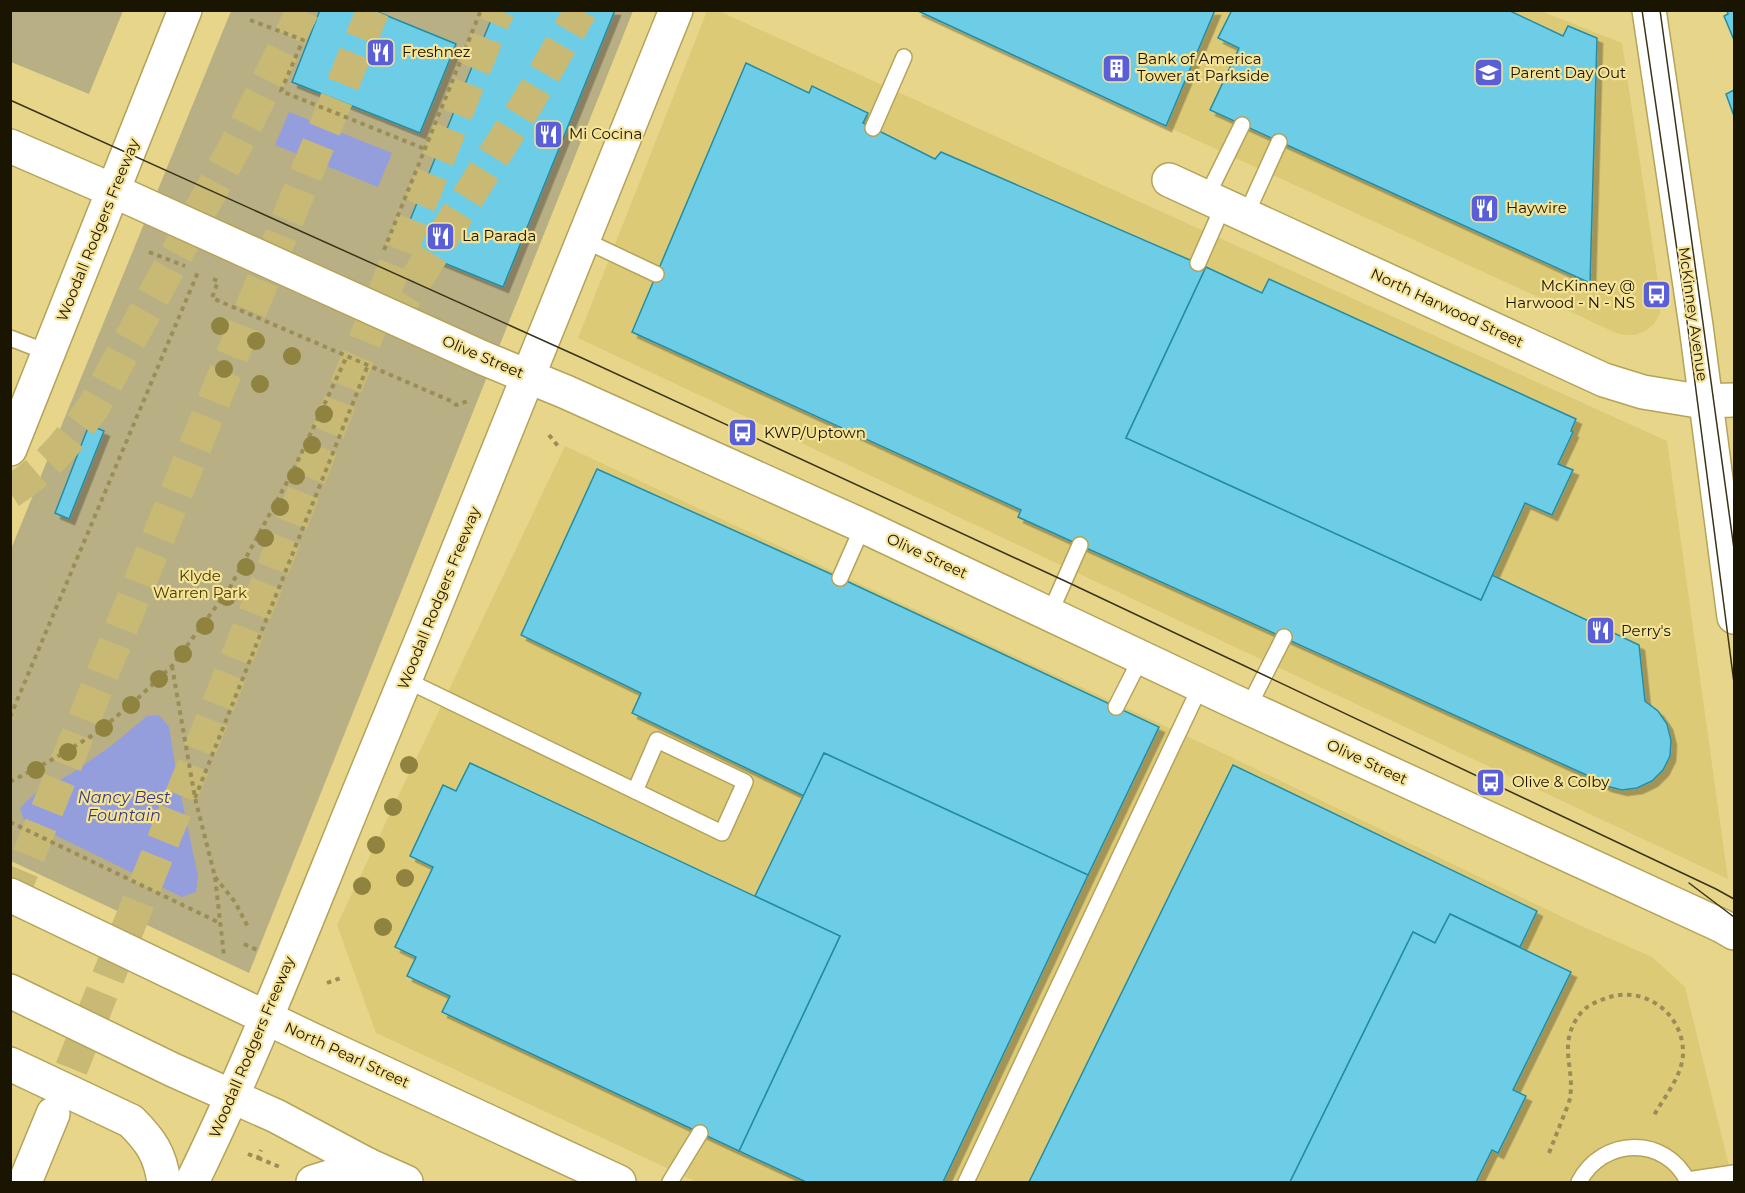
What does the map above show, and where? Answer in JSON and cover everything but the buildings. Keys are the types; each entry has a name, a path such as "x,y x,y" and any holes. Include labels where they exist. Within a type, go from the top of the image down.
{"main road":[{"name":"Woodall Rodgers Freeway","path":"10,450 185,10"},
{"name":"Woodall Rodgers Freeway","path":"192,1182 233,1098 406,680 676,10"},
{"name":"McKinney Avenue","path":"1650,10 1720,401 1734,617"},
{"name":"Olive Street","path":"10,146 483,358 587,401 863,526 1248,708 1734,933"},
{"name":"North Harwood Street","path":"1169,180 1604,380 1643,392 1720,401"},
{"name":"North Pearl Street","path":"10,895 619,1182"},
{"path":"10,991 233,1098 276,1116 368,1165 406,1182"},
{"path":"10,1064 131,1121 146,1136 157,1154 164,1182"},
{"path":"26,1182 53,1114 43,1182"},
{"path":"301,1176 368,1165"}],"lane":[{"path":"873,128 904,57"},
{"path":"1226,205 1242,125"},
{"path":"1198,263 1226,205 1279,142"},
{"path":"584,240 656,274"},
{"path":"10,338 49,353"},
{"path":"840,578 863,526"},
{"path":"1050,613 1080,545"},
{"path":"1248,708 1284,637"},
{"path":"1116,707 1142,656"},
{"path":"406,680 635,791 722,833 748,776 657,740 635,791"},
{"path":"966,1182 1201,685"},
{"path":"670,1182 700,1133"},
{"path":"1579,1182 1593,1162 1605,1153 1623,1148 1642,1147 1660,1153 1676,1164 1687,1181 1734,1173"}],"path":[{"path":"384,250 481,10"},
{"path":"250,20 303,40 281,91 425,149"},
{"path":"149,252 218,281 212,298 451,400 456,405 468,401"},
{"path":"10,717 198,272"},
{"path":"10,782 98,732 172,666 229,589 293,471 347,356"},
{"path":"195,798 368,365"},
{"path":"549,435 558,446"},
{"path":"172,666 195,798 215,877 224,956"},
{"path":"10,822 220,924"},
{"path":"215,877 235,902 249,929"},
{"path":"244,944 260,951"},
{"path":"327,982 343,977"},
{"path":"1549,1153 1570,1098 1567,1051 1570,1031 1581,1013 1596,1001 1616,994 1636,994 1654,1001 1670,1014 1680,1032 1683,1052 1679,1071 1653,1117"},
{"path":"258,1158 262,1149"},
{"path":"248,1154 301,1176"}],"shaded area":[{"path":"707,11 719,11 1667,441 1728,879 578,338"},
{"path":"1215,11 1541,11 1622,43 1661,301 1660,313 1654,324 1635,335 1614,332 1166,126"},
{"path":"565,446 1229,756 1577,924 1652,957 1685,987 1733,1182 697,1182 376,1033 337,925"}],"green space":[{"path":"10,11 123,11 89,94 11,62"},
{"name":"Klyde Warren Park","path":"231,11 633,11 249,973 11,861 11,549"}],"water":[{"path":"289,112 392,153 378,187 275,145"},
{"name":"Nancy Best Fountain","path":"159,715 169,727 198,876 196,892 182,897 24,820 20,808 34,794 72,773 111,746 147,716"}],"tunnel":[{"path":"10,492 24,483 57,454 94,406 238,141 303,10"},
{"path":"10,901 373,10"},
{"path":"53,1114 498,10"},
{"path":"389,323 529,100 581,10"}],"tram line":[{"path":"1642,10 1684,298 1734,683"},
{"path":"1660,10 1734,549"},
{"path":"10,100 582,358 1065,581 1734,899"},
{"path":"1689,883 1734,917"}],"place":[{"name":"Freshnez","path":"381,52"},
{"name":"Bank of America Tower at Parkside","path":"1116,68"},
{"name":"Parent Day Out","path":"1489,73"},
{"name":"Mi Cocina","path":"548,134"},
{"name":"Haywire","path":"1485,208"},
{"name":"La Parada","path":"441,236"},
{"name":"McKinney @ Harwood - N - NS","path":"1656,295"},
{"name":"KWP/Uptown","path":"743,433"},
{"name":"Perry's","path":"1600,631"},
{"name":"Olive & Colby","path":"1491,782"}]}
